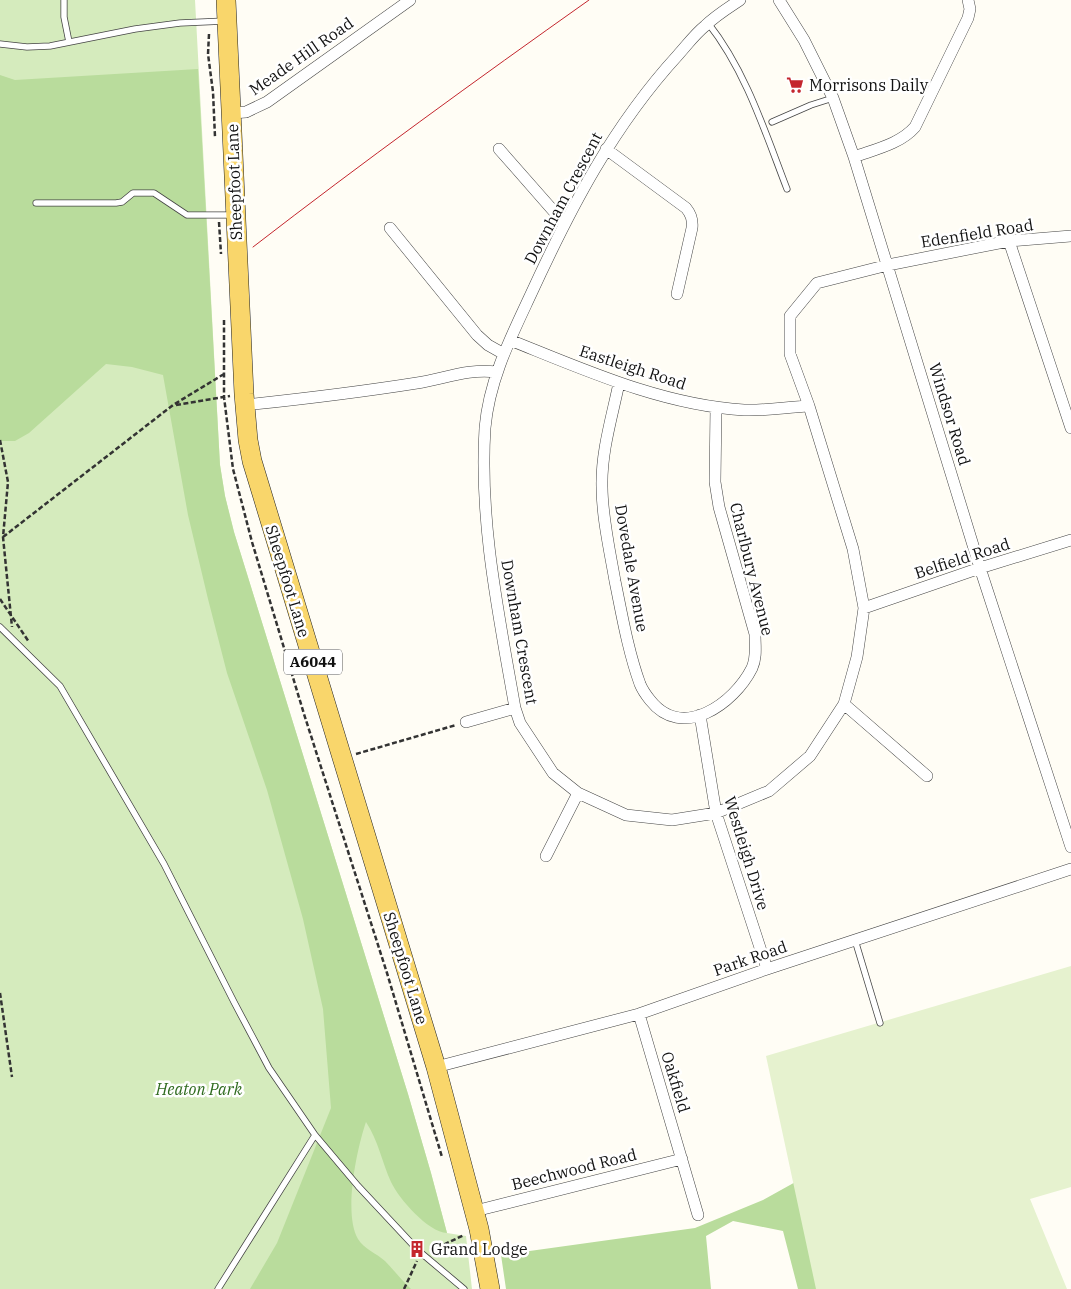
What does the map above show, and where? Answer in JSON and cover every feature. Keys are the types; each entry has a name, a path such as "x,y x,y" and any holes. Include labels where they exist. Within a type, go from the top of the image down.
{"main road":[{"name":"Sheepfoot Lane","path":"226,0 244,400 252,461 436,1066 475,1211 490,1289"}],"street":[{"name":"Meade Hill Road","path":"232,113 246,112 266,102 410,0"},
{"name":"Downham Crescent","path":"740,0 708,23 660,74 620,127 564,223 496,372 489,398 485,428 484,497 496,600 515,708 520,723 553,773 578,793 626,815 672,820 716,813 769,791 810,756 844,704 858,656 864,608 853,549 809,406 790,354 790,316 816,283 888,264"},
{"name":"Windsor Road","path":"779,0 804,40 833,98 854,157 980,568 1071,847"},
{"path":"854,157 898,141 908,135 915,127 968,18 970,9 968,0"},
{"path":"499,149 564,223"},
{"path":"606,150 686,208 690,213 693,221 692,228 677,294"},
{"path":"390,228 477,335 488,346 504,354"},
{"name":"Edenfield Road","path":"888,264 1009,241 1071,236"},
{"path":"1009,241 1071,428"},
{"name":"Eastleigh Road","path":"510,340 619,383 667,397 716,407 745,410 809,406"},
{"path":"244,400 364,391 436,380 473,371 496,372"},
{"name":"Dovedale Avenue","path":"619,383 607,439 602,487 609,546 622,613 640,686 650,701 670,716 680,718 700,715"},
{"name":"Charlbury Avenue","path":"700,715 719,706 732,695 752,667 756,654 755,634 719,507 715,482 716,407"},
{"name":"Belfield Road","path":"864,608 980,568 1071,540"},
{"path":"844,704 927,776"},
{"path":"466,722 515,708"},
{"name":"Westleigh Drive","path":"700,715 716,813 767,969"},
{"path":"546,856 578,793"},
{"name":"Park Road","path":"436,1066 639,1014 767,969 1071,869"},
{"name":"Oakfield","path":"639,1014 698,1215"},
{"name":"Beechwood Road","path":"475,1211 682,1159"}],"lane":[{"path":"64,0 64,17 68,42"},
{"path":"0,44 27,47 50,46 135,29 180,23 227,20"},
{"path":"708,23 720,38 737,68 764,129 787,189"},
{"path":"772,122 811,105 833,98"},
{"path":"36,203 116,203 122,202 133,193 154,193 188,215 235,215"},
{"path":"0,626 60,686 164,864 269,1068 316,1135 358,1186 414,1246"},
{"path":"855,940 880,1023"},
{"path":"218,1289 316,1135"},
{"path":"420,1252 464,1289"}],"path":[{"path":"3,537 173,405 224,374"},
{"path":"173,405 244,400"},
{"path":"0,440 8,482 3,537 14,641"},
{"path":"342,758 466,722"},
{"path":"0,993 12,1077"}],"green space":[{"name":"Heaton Park","path":"0,0 195,0 220,465 225,496 234,532 408,1094 447,1233 466,1236 472,1289 0,1289"},
{"path":"198,69 220,465 225,496 234,532 408,1094 447,1233 431,1227 423,1221 400,1197 391,1182 374,1136 366,1122 353,1181 352,1214 354,1228 358,1239 385,1261 411,1289 250,1289 277,1243 331,1108 323,1009 303,919 267,790 227,673 208,599 188,515 163,375 132,367 106,364 29,433 15,441 0,441 0,75 15,80"},
{"path":"1071,966 1071,1187 1030,1199 1067,1289 816,1289 766,1056"},
{"path":"808,1175 841,1289 798,1289 783,1231 733,1221 706,1236 711,1289 506,1289 501,1255 695,1228 763,1200"}],"tram line":[{"path":"253,247 504,60 589,0"}],"place":[{"name":"Morrisons Daily","path":"795,85"},
{"name":"Grand Lodge","path":"417,1249"}]}
